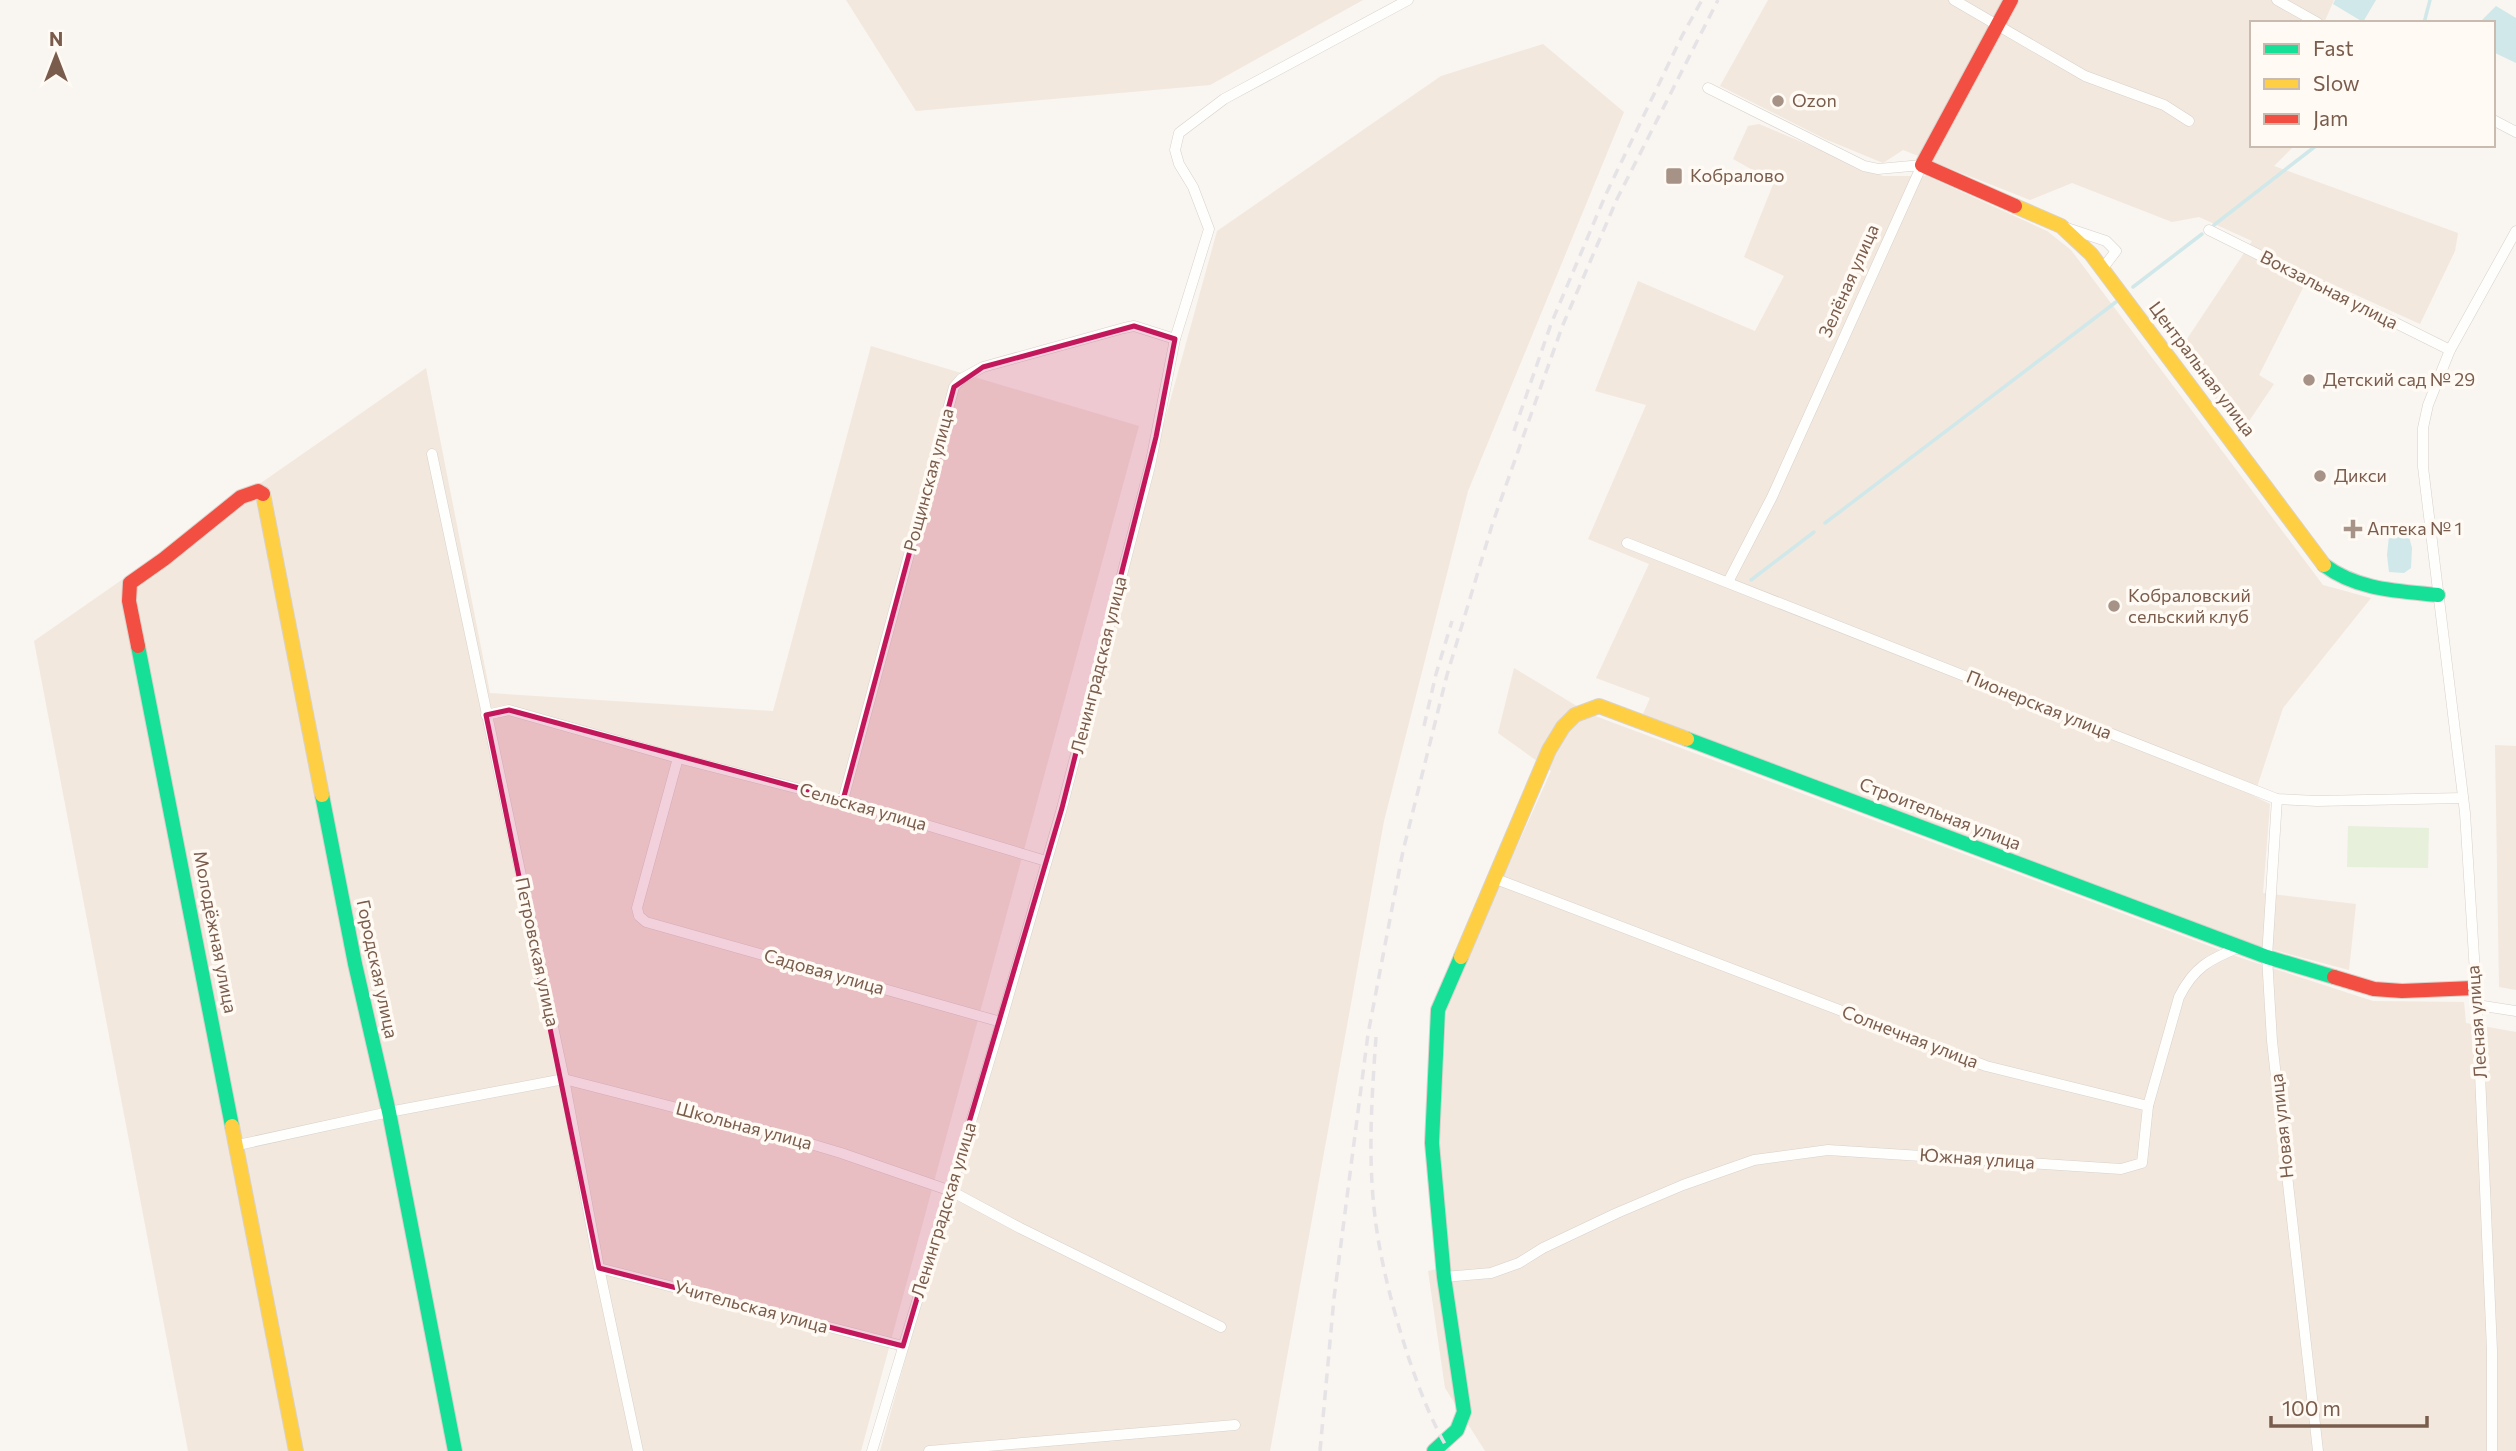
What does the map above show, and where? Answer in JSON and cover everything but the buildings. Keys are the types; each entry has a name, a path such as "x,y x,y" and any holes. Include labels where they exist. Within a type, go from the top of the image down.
{"street":[{"name":"Ленинградская улица","path":"872,1451 1002,1022 1062,808 1150,466 1175,339 1209,229 1193,187 1179,164 1175,150 1179,133 1224,99 1408,0"},
{"path":"1955,0 2085,76 2164,105 2189,121"},
{"name":"Зелёная улица","path":"1728,582 1772,496 1922,165 2011,0"},
{"path":"2277,0 2314,21"},
{"path":"1708,88 1864,166 1878,169 1922,165"},
{"path":"2495,121 2516,132"},
{"name":"Центральная улица","path":"1922,165 2061,226 2103,268 2332,574 2361,586 2438,595"},
{"path":"2061,226 2106,241 2116,251 2103,268"},
{"name":"Вокзальная улица","path":"2209,230 2450,350"},
{"name":"Лесная улица","path":"2492,1451 2492,1350 2477,1006 2463,797 2423,467 2423,428 2428,405 2450,350 2516,231"},
{"name":"Рощинская улица","path":"843,800 954,387 961,379 983,367 1124,328 1134,326 1175,339"},
{"name":"Петровская улица","path":"432,454 564,1079 599,1268 638,1451"},
{"name":"Молодёжная улица","path":"264,495 258,491 241,497 130,583 129,601 296,1451"},
{"name":"Городская улица","path":"264,495 355,964 389,1112 455,1451"},
{"name":"Пионерская улица","path":"1627,543 2277,799 2317,801 2463,797"},
{"name":"Строительная улица","path":"1434,1451 1458,1432 1464,1412 1444,1278 1432,1143 1437,1010 1496,879 1549,750 1561,728 1574,713 1587,707 1600,706 2267,957 2374,989 2402,991 2474,988"},
{"name":"Сельская улица","path":"486,715 509,710 678,758 843,800 1046,861"},
{"name":"Садовая улица","path":"678,758 637,908 642,919 1002,1022"},
{"name":"Новая улица","path":"2277,799 2267,957 2272,1041 2318,1451"},
{"name":"Солнечная улица","path":"1496,879 1986,1066 2148,1106"},
{"path":"2148,1106 2179,997 2186,983 2204,964 2240,947"},
{"path":"2477,1006 2516,1011"},
{"name":"Школьная улица","path":"238,1145 389,1112 564,1079 774,1133 951,1191 1020,1228 1221,1326"},
{"name":"Южная улица","path":"1444,1278 1491,1273 1519,1263 1617,1213 1683,1185 1755,1160 1828,1150 2121,1169 2142,1163 2148,1106"},
{"name":"Учительская улица","path":"599,1268 902,1346"},
{"path":"929,1451 1236,1425"}],"highlighted area":[{"path":"1134,326 1175,339 1156,437 1062,808 903,1346 599,1268 486,715 509,710 843,800 954,387 983,367"}],"shaded area":[{"path":"846,0 1363,0 1210,85 916,111"},
{"path":"1768,0 2334,0 2325,21 2250,21 2250,147 2293,147 2274,166 2458,233 2455,251 2420,324 2310,274 2259,375 2274,384 2241,433 2179,351 2252,241 2199,217 2172,222 2072,183 2030,200 1903,150 1883,163 1825,139 1720,86"},
{"path":"1543,44 1624,112 1468,491 1384,821 1270,1451 880,1451 1217,231 1441,76"},
{"path":"1759,124 1883,176 1927,176 2047,231 2071,250 2323,585 2371,598 2283,708 2254,796 2270,804 2263,893 2356,904 2349,970 2259,946 1963,837 1643,714 1650,698 1596,678 1649,564 1588,539 1646,405 1595,391 1638,281 1755,331 1784,276 1744,257 1774,182 1733,159 1748,126"},
{"path":"871,346 1139,426 861,1451 188,1451 34,641 426,368 490,693 773,711"},
{"path":"1514,668 1590,714 2244,959 2373,1001 2464,1002 2466,1023 2516,1032 2516,1451 1485,1451 1445,1388 1428,1271 1450,1266 1439,1141 1447,1001 1551,771 1498,733"},
{"path":"2495,745 2516,746 2516,990 2499,987"}],"green space":[{"path":"2348,826 2429,828 2428,868 2347,867"}],"water":[{"path":"2335,0 2376,0 2364,21 2333,4"},
{"path":"2496,6 2516,18 2516,63 2495,53 2495,21 2481,21"},
{"path":"2408,533 2412,548 2411,568 2404,573 2389,572 2389,536"}],"waterway":[{"path":"2425,21 2430,0"},
{"path":"2214,225 2314,147"},
{"path":"2133,287 2202,234"},
{"path":"1825,523 2116,302"},
{"path":"1751,580 1814,532"}],"railway":[{"path":"1514,431 1551,324 1606,194 1702,0"},
{"path":"1320,1451 1334,1298 1368,1034 1403,851 1447,675 1493,522 1562,327 1617,199 1718,0"},
{"path":"1424,726 1452,621"},
{"path":"1376,1037 1371,1165 1379,1245 1407,1353 1425,1403 1449,1451"}],"traffic: fast":[{"path":"2324,565 2350,580 2364,584 2438,595"},
{"path":"138,646 232,1126"},
{"path":"1687,739 2267,957 2334,977"},
{"path":"322,795 355,964 389,1112 455,1451"},
{"path":"1434,1451 1457,1430 1464,1412 1444,1277 1432,1143 1438,1010 1461,957"}],"traffic: slow":[{"path":"2015,206 2061,226 2091,254 2324,565"},
{"path":"263,494 322,795"},
{"path":"1461,957 1549,750 1563,727 1575,715 1599,706 1687,739"},
{"path":"232,1126 296,1451"}],"traffic: jam":[{"path":"2011,0 1922,165 2015,206"},
{"path":"138,646 129,601 130,583 241,497 258,491 263,494"},
{"path":"2334,977 2374,989 2402,991 2474,988"}],"place":[{"name":"Ozon","path":"1778,101"},
{"name":"Кобралово","path":"1674,176"},
{"name":"Детский сад № 29","path":"2309,380"},
{"name":"Дикси","path":"2320,476"},
{"name":"Аптека № 1","path":"2353,529"},
{"name":"Кобраловский сельский клуб","path":"2114,606"}]}
